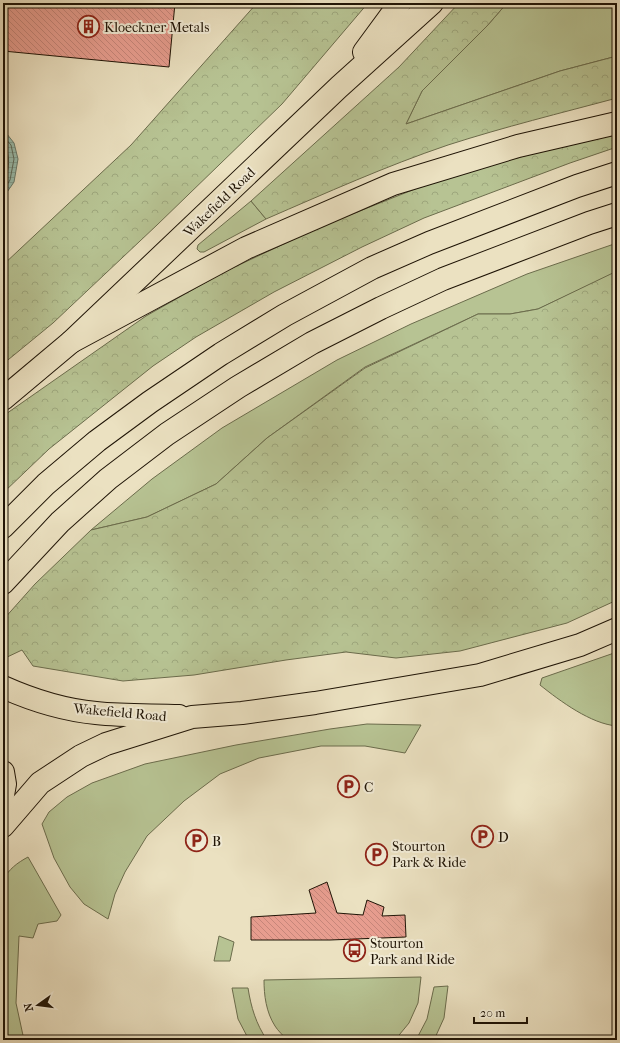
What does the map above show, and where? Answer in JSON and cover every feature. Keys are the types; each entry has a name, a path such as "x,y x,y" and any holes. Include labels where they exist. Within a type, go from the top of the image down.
{"main road":[{"path":"339,87 400,3"},
{"name":"Wakefield Road","path":"3,399 71,342 339,87 432,3"},
{"path":"71,342 246,248 394,184 518,146 617,123"},
{"path":"3,527 46,484 97,441 150,402 214,359 285,315 372,268 429,243 577,186 617,173"},
{"path":"3,584 60,522 108,479 167,434 238,387 312,343 443,279 589,223 617,214"},
{"path":"3,826 40,783 81,756 106,744 192,717 242,713 293,706 480,675 580,645 617,629"},
{"name":"Wakefield Road","path":"3,686 26,697 64,707 97,713 192,717"},
{"path":"3,772 5,784 3,795"}],"green space":[{"path":"257,3 368,3 282,104 53,323 3,364 3,265 131,145"},
{"path":"459,3 507,3 487,26 422,91 406,124 560,71 617,56 617,98 511,126 448,145 379,171 266,219 251,201 399,67"},
{"path":"507,3 617,3 617,56 560,71 406,124 422,91 487,26"},
{"path":"617,131 617,147 570,163 424,218 362,247 274,292 196,337 153,366 49,449 3,493 3,416 146,316 224,272 322,226 420,187 509,160"},
{"path":"251,201 266,219 204,252 200,252 197,249 198,245"},
{"path":"617,243 617,271 615,273 538,309 510,314 478,314 365,367 267,438 216,484 147,517 91,530 152,479 222,428 337,360 411,324 527,274"},
{"path":"617,271 617,600 567,623 460,651 396,658 346,652 194,675 123,681 33,666 22,650 3,659 3,620 35,584 91,530 147,517 216,484 267,438 365,368 478,314 510,314 538,309"},
{"path":"617,652 617,726 597,721 576,711 540,685 542,678"},
{"path":"367,724 421,725 405,753 365,746 321,746 259,758 220,774 184,801 147,836 125,872 115,894 108,919 84,904 70,887 54,858 42,824 49,812 67,797 92,783 145,764 236,745"},
{"path":"28,857 61,915 57,921 38,924 33,938 19,936 16,1003 24,1040 3,1040 3,880 14,867"},
{"path":"219,936 234,942 230,961 214,961"},
{"path":"421,977 418,1003 409,1023 395,1040 287,1040 272,1021 265,997 264,980"},
{"path":"448,986 444,1018 434,1040 416,1040 427,1019 434,987"},
{"path":"232,988 248,988 254,1015 267,1040 249,1040 238,1019"}],"water":[{"path":"3,129 14,143 18,159 14,182 3,198"}],"building":[{"name":"Kloeckner Metals","path":"3,3 175,3 169,67 3,51"},
{"name":"Stourton Park & Ride","path":"327,882 337,913 363,915 367,900 384,907 382,916 405,915 406,937 330,940 251,940 251,917 316,913 309,890"}],"place":[{"name":"Kloeckner Metals","path":"88,27"},
{"name":"C","path":"349,787"},
{"name":"D","path":"483,837"},
{"name":"B","path":"197,841"},
{"name":"Stourton Park & Ride","path":"377,854"},
{"name":"Stourton Park and Ride","path":"354,951"}]}
